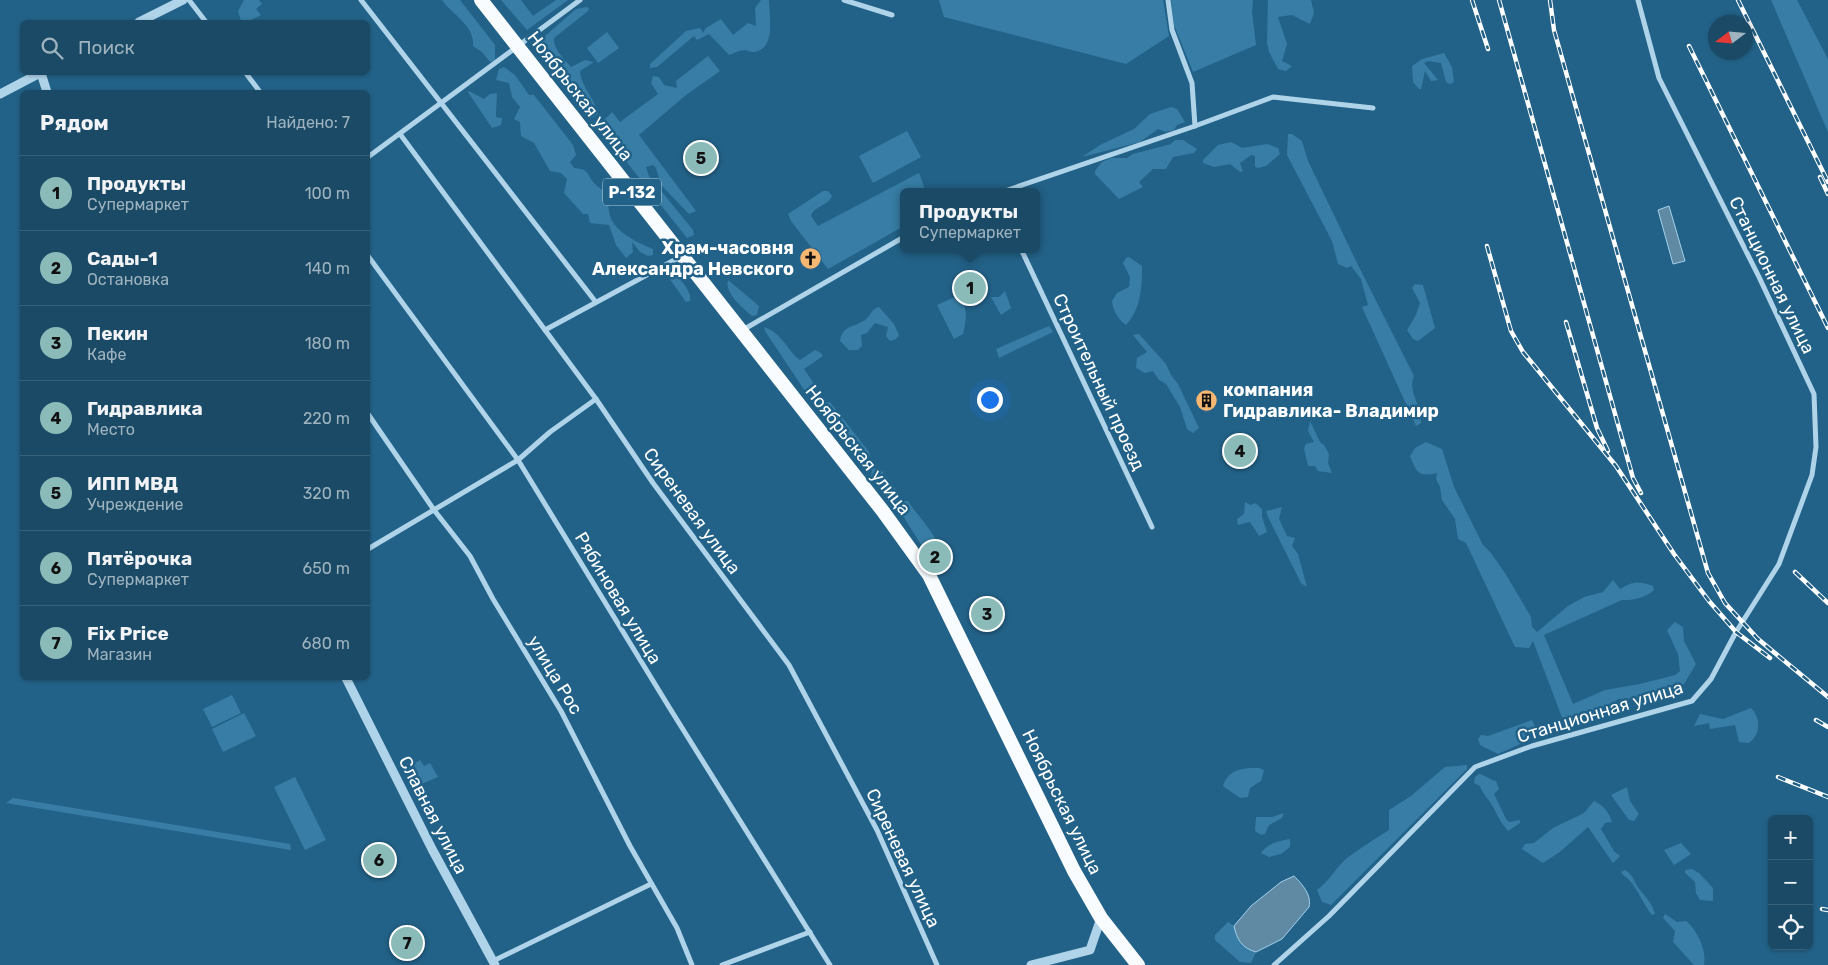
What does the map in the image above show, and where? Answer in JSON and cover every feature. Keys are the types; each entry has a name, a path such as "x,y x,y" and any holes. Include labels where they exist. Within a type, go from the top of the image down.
{"highway":[{"name":"Ноябрьская улица","path":"481,0 882,510 929,575 1074,871 1101,918 1138,965"}],"street":[{"path":"143,20 183,0"},
{"path":"189,0 204,20"},
{"path":"361,0 595,301"},
{"path":"370,156 580,0"},
{"path":"844,0 892,15"},
{"path":"1168,0 1172,30 1192,83 1195,126"},
{"name":"Станционная улица","path":"1274,965 1282,960 1329,916 1475,767 1532,746 1692,701 1711,679 1736,632 1779,564 1812,475 1816,447 1814,394 1759,277 1659,78 1638,0"},
{"path":"0,94 37,75"},
{"path":"42,75 47,90"},
{"path":"247,75 258,90"},
{"path":"1014,188 1195,126 1272,97 1373,108"},
{"name":"Сиреневая улица","path":"400,134 546,330 596,399 653,484 788,665 877,830 937,965"},
{"path":"741,331 900,239"},
{"name":"Строительный проезд","path":"1023,253 1152,528"},
{"path":"546,330 595,301 682,255"},
{"name":"Рябиновая улица","path":"370,259 518,460 830,965"},
{"path":"370,547 518,460 558,426 596,399"},
{"name":"улица Рос","path":"370,417 434,510 470,556 493,599 561,711 651,884 677,928 692,965"},
{"name":"Славная улица","path":"347,680 427,840 494,963"},
{"path":"494,963 651,884"},
{"path":"1031,965 1090,950 1101,918"},
{"path":"722,965 810,932"},
{"path":"1282,960 1286,965"}],"shaded area":[{"path":"244,0 259,0 262,4 256,9 261,15 251,20 241,20 238,11"},
{"path":"442,0 460,0 495,45 495,60 490,62 482,52 473,46 473,39 467,26"},
{"path":"501,0 521,0 533,16 556,0 568,0 527,30"},
{"path":"761,0 769,0 770,31 769,39 761,50 753,52 743,50 729,55 709,34 697,40 694,36 657,67 650,68 650,64 686,31 700,28 703,33 706,28 721,19 733,35 748,23 756,26 755,8"},
{"path":"939,0 1163,0 1169,36 1126,64 944,17"},
{"path":"1171,0 1253,0 1252,12 1256,45 1193,72 1174,25"},
{"path":"1268,0 1311,0 1314,13 1310,24 1292,15 1278,17 1287,44 1282,61 1292,66 1286,71 1278,69 1269,52 1267,43"},
{"path":"1771,0 1797,0 1828,59 1828,132"},
{"path":"589,8 588,11 554,38 554,42 557,50 571,67 585,60 594,62 580,71 598,114 590,119 537,48 537,43 576,9"},
{"path":"607,32 619,48 598,63 587,48"},
{"path":"1444,53 1452,67 1454,82 1450,84 1446,82 1441,63 1428,61 1424,63 1438,80 1431,81 1425,71 1421,89 1419,89 1413,82 1412,66 1422,59"},
{"path":"708,56 720,71 686,95 639,135 696,211 689,214 661,185 656,168 653,165 646,167 649,176 693,230 694,235 687,238 598,126 612,112 620,122 658,94 651,83 653,76 659,77 664,85 677,88 676,81"},
{"path":"504,67 515,75 529,95 534,95 573,145 576,155 570,162 574,168 586,171 596,185 607,192 608,207 613,222 622,232 653,249 653,255 648,256 640,252 632,242 633,252 626,258 616,245 609,225 590,223 588,214 583,214 564,193 567,179 561,173 550,171 534,143 521,136 520,122 514,119 520,107 512,97 509,83 496,80 499,69"},
{"path":"469,91 484,99 490,94 497,93 496,117 502,118 501,125 492,128"},
{"path":"1171,107 1177,109 1185,122 1177,125 1174,130 1166,132 1158,129 1140,142 1082,157 1100,145 1134,129 1150,114"},
{"path":"907,131 921,157 873,183 859,156"},
{"path":"1288,134 1292,134 1302,141 1308,161 1414,376 1412,388 1421,416 1421,423 1416,426 1362,307 1368,305 1361,279 1351,266 1347,268 1338,264 1332,241 1287,155"},
{"path":"1175,140 1183,140 1197,149 1194,153 1173,157 1166,169 1153,169 1139,182 1143,187 1119,199 1095,174 1095,171 1102,162 1111,158 1127,158 1133,154 1171,144"},
{"path":"1231,142 1242,148 1267,144 1278,148 1280,154 1266,166 1258,168 1255,167 1255,156 1251,155 1240,163 1243,171 1240,172 1230,164 1214,167 1203,163 1203,160 1218,145"},
{"path":"919,173 925,188 900,188 900,228 828,269 791,221 788,214 823,191 828,191 832,196 830,199 815,210 811,216 818,226"},
{"path":"1669,206 1685,261 1673,264 1658,210"},
{"path":"1129,257 1142,266 1142,282 1138,305 1126,325 1116,314 1112,301 1117,293 1129,287 1130,277 1123,263"},
{"path":"671,272 678,277 687,289 690,301 686,302 669,278"},
{"path":"728,280 759,306 757,315 752,316 735,300 729,290"},
{"path":"1415,284 1423,285 1435,328 1418,341 1413,339 1407,330 1415,317 1420,303 1412,288"},
{"path":"1005,291 1011,308 1001,315 991,297 999,297"},
{"path":"955,297 963,303 966,318 963,334 954,339 937,305"},
{"path":"879,307 894,324 899,335 896,339 890,341 886,336 888,327 875,323 867,333 861,335 862,346 858,350 849,350 840,341 844,331 863,321 873,310"},
{"path":"1049,326 1053,332 999,358 996,349"},
{"path":"764,327 780,337 800,360 815,350 821,353 823,356 804,369 817,388 814,393 807,394"},
{"path":"1139,334 1166,364 1178,384 1199,428 1193,433 1187,429 1180,407 1166,384 1159,380 1153,371 1145,373 1136,368 1137,358 1147,352 1133,335"},
{"path":"830,402 869,452 870,456 863,461 825,409 825,403"},
{"path":"1310,421 1320,442 1329,454 1328,463 1332,473 1318,471 1315,466 1308,466 1304,448 1306,444 1314,442 1308,431"},
{"path":"1426,442 1442,449 1454,487 1483,545 1505,573 1531,617 1532,627 1537,632 1568,606 1584,597 1603,592 1613,580 1620,589 1629,584 1636,583 1653,586 1654,590 1643,597 1622,600 1544,635 1573,704 1605,690 1640,684 1675,675 1680,671 1678,654 1667,630 1675,622 1683,627 1684,641 1696,664 1684,684 1647,698 1618,699 1606,709 1563,720 1533,641 1529,648 1515,647 1466,543 1458,539 1455,519 1442,500 1440,487 1436,479 1437,473 1422,474 1415,467 1410,456 1415,448"},
{"path":"877,468 882,471 897,491 898,495 894,499 888,499 871,477 872,469"},
{"path":"902,501 908,501 930,530 939,546 941,562 932,562 898,508"},
{"path":"1245,502 1251,505 1255,503 1262,509 1262,517 1267,532 1259,536 1250,522 1238,525 1237,519 1244,514"},
{"path":"1282,507 1279,519 1287,536 1295,538 1292,546 1298,554 1307,587 1301,583 1266,511"},
{"path":"232,695 241,713 212,727 203,709"},
{"path":"1751,708 1757,716 1758,731 1749,743 1739,742 1735,725 1710,729 1709,723 1694,726 1700,714 1723,719"},
{"path":"244,713 256,736 223,752 212,729"},
{"path":"1532,720 1537,730 1520,744 1498,754 1480,745 1478,739 1481,735 1488,736"},
{"path":"420,760 424,766 430,763 438,777 419,785 408,767"},
{"path":"1467,765 1467,769 1331,905 1322,902 1317,890 1343,862 1389,830 1389,810 1411,796 1445,767"},
{"path":"1259,768 1264,770 1261,781 1250,788 1248,797 1240,798 1223,786 1233,772"},
{"path":"1479,774 1496,781 1499,789 1494,794 1506,819 1509,822 1520,820 1520,823 1508,831 1480,786 1474,783 1475,777"},
{"path":"295,777 326,840 305,850 274,787"},
{"path":"1627,787 1630,801 1639,814 1634,821 1629,820 1611,795"},
{"path":"13,798 290,844 291,850 6,803"},
{"path":"1594,801 1605,809 1612,822 1605,823 1601,829 1614,851 1620,856 1613,863 1588,827 1561,851 1543,863 1522,849 1525,844 1534,843 1553,828 1584,813"},
{"path":"1284,813 1282,818 1269,825 1265,834 1261,835 1255,831 1256,817 1272,817"},
{"path":"1290,839 1290,847 1281,854 1269,857 1261,853 1270,845"},
{"path":"1681,843 1691,854 1674,865 1664,850"},
{"path":"1692,869 1699,873 1713,888 1713,901 1700,900 1696,893 1695,882 1685,873 1685,870"},
{"path":"1625,870 1631,875 1649,901 1655,914 1652,915 1633,885 1621,872"},
{"path":"1294,876 1308,894 1309,907 1282,939 1256,952 1244,946 1234,926 1251,906 1281,882"},
{"path":"1665,914 1677,922 1686,921 1694,930 1703,947 1704,965 1694,965 1673,942 1675,931 1663,918"},
{"path":"1228,922 1234,926 1241,943 1256,952 1251,963 1240,962 1215,940 1215,935"}],"railway":[{"path":"1472,0 1488,49"},
{"path":"1499,0 1633,478 1641,493"},
{"path":"1550,0 1554,30 1708,573 1725,603 1758,639 1828,697"},
{"path":"1738,0 1828,182"},
{"path":"1689,46 1828,328"},
{"path":"1820,177 1828,194"},
{"path":"1487,246 1511,331 1523,352 1616,466 1674,554 1709,601 1736,632 1770,658"},
{"path":"1566,322 1597,428 1608,451"},
{"path":"1795,572 1828,603"},
{"path":"1816,720 1828,727"},
{"path":"1778,777 1828,797"},
{"path":"1822,909 1828,910"}],"place":[{"name":"ИПП МВД","path":"701,158"},
{"name":"Храм-часовня Александра Невского","path":"810,258"},
{"name":"Продукты","path":"970,288"},
{"name":"компания Гидравлика- Владимир","path":"1207,400"},
{"name":"Гидравлика","path":"1240,451"},
{"name":"Сады-1","path":"935,557"},
{"name":"Пекин","path":"987,614"},
{"name":"Пятёрочка","path":"379,860"},
{"name":"Fix Price","path":"407,943"}]}
